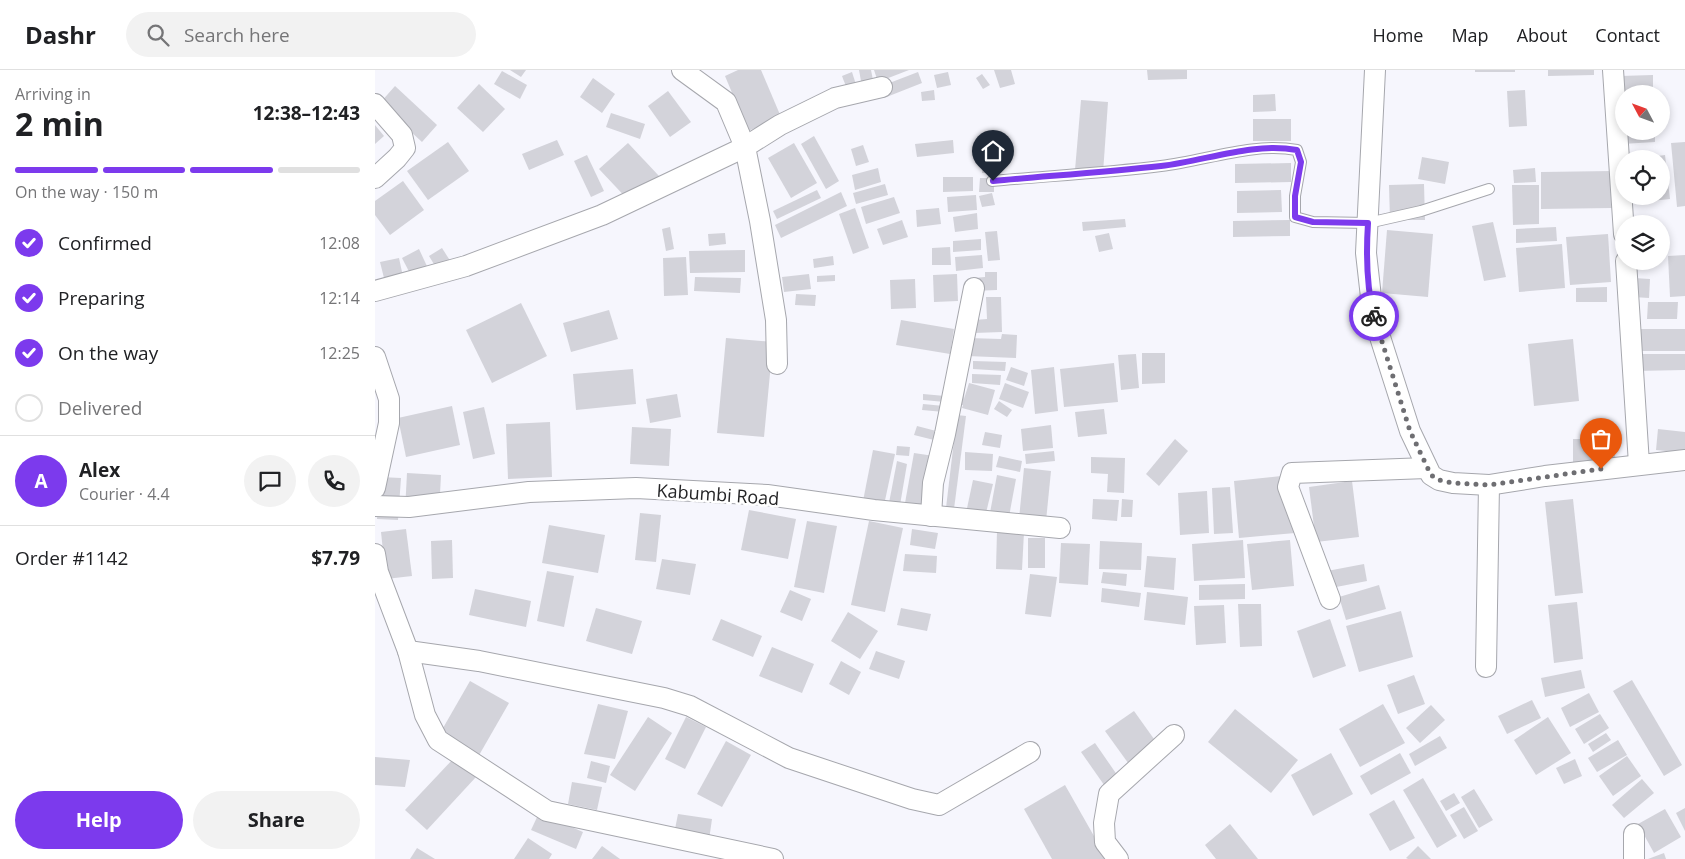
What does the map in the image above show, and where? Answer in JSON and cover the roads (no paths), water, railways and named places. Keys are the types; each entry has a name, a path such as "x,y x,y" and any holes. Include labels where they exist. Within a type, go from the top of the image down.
{"street":[{"path":"682,70 726,102 745,147 760,221 776,320 777,364"},
{"path":"1375,70 1366,253 1372,306 1410,431 1431,475 1439,480 1453,483 1489,485 1639,464 1685,460"},
{"path":"1613,70 1623,215"},
{"path":"375,290 466,266 602,215 745,147 780,125 835,98 882,87"},
{"path":"375,104 402,135 405,148 375,178"},
{"path":"1626,270 1639,464"},
{"path":"931,516 933,483 945,434 974,288"},
{"path":"375,357 389,399 389,423 375,488"},
{"path":"1330,600 1288,486 1292,473 1427,468"},
{"path":"1486,667 1489,485"},
{"name":"Kabumbi Road","path":"375,506 409,507 529,492 636,488 767,495 931,516 1060,528"},
{"path":"375,554 377,572 408,651 425,715 439,740 547,811 773,859"},
{"path":"408,651 479,661 664,698 690,706 789,758 912,799 939,805 1030,752"},
{"path":"1118,859 1105,842 1104,822 1109,794 1174,735"},
{"path":"1634,834 1634,859"}],"lane":[{"path":"993,181 1162,166 1237,151 1279,146 1297,150 1301,162 1295,196 1295,217 1313,222 1368,223 1421,211 1489,190"}]}
